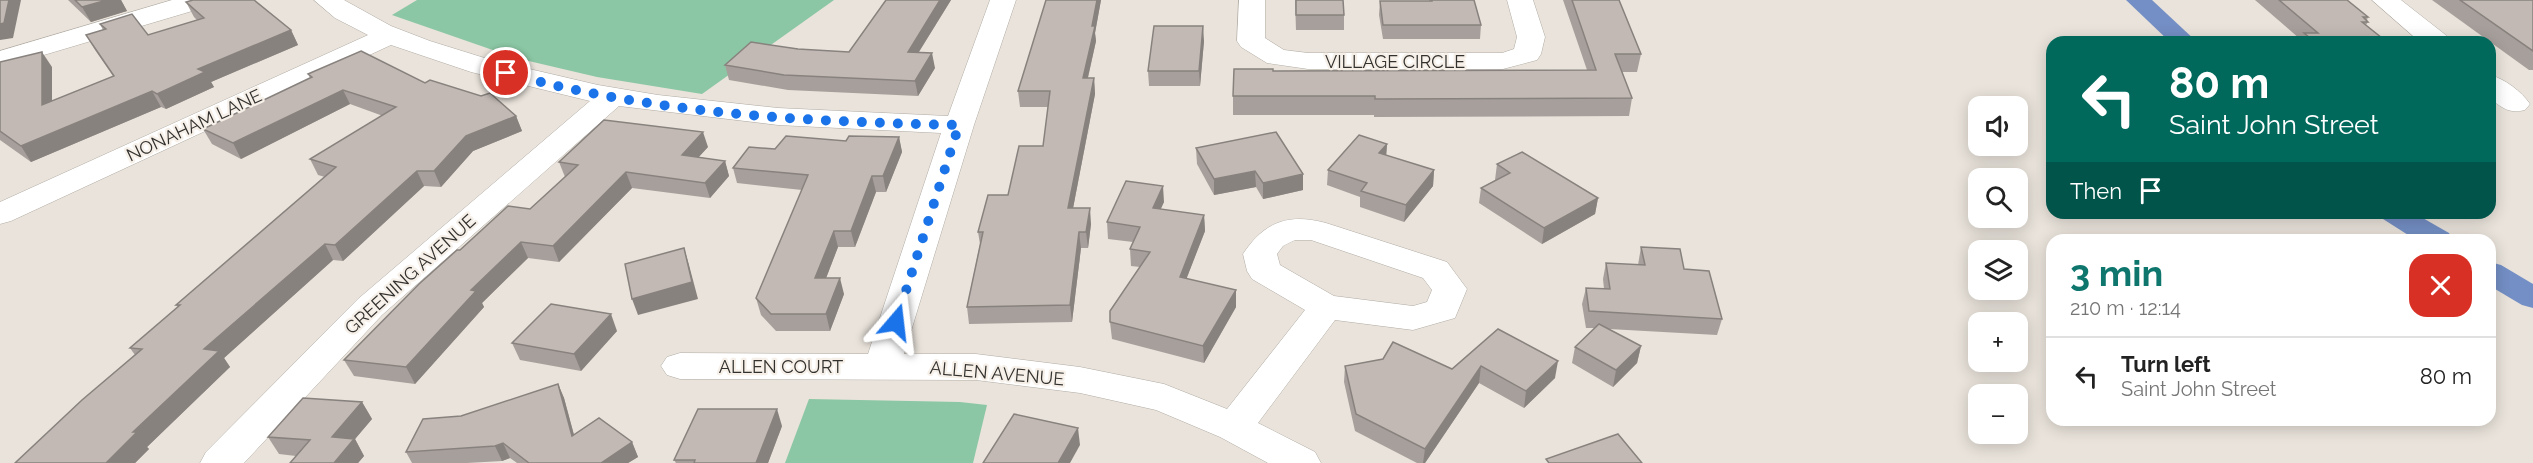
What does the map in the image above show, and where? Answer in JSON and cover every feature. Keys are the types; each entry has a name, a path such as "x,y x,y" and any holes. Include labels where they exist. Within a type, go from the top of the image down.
{"street":[{"path":"0,60 200,0"},
{"path":"327,0 388,36 430,51 526,79 612,97 740,114 862,123 959,125"},
{"path":"882,366 959,125 1003,0"},
{"name":"VILLAGE CIRCLE","path":"1252,0 1251,41 1277,57 1308,61 1503,61 1527,54 1531,37 1520,0"},
{"path":"2385,0 2430,36"},
{"name":"NONAHAM LANE","path":"0,214 388,36"},
{"path":"2496,89 2515,104"},
{"name":"GREENING AVENUE","path":"220,463 370,308 612,97"},
{"path":"1289,230 1314,230 1435,270 1450,290 1442,310 1413,318 1326,307 1264,271 1260,254 1271,239 1289,230"},
{"path":"1234,427 1326,307"},
{"name":"ALLEN COURT","path":"680,366 882,366"},
{"name":"ALLEN AVENUE","path":"882,366 976,368 1080,380 1164,398 1234,427 1301,463"}],"green space":[{"path":"417,0 834,0 702,94 597,77 516,58 392,15"},
{"path":"809,399 960,402 987,405 973,463 785,463"}],"building":[{"path":"0,0 9,0 4,23 0,24"},
{"path":"75,0 107,0 82,7"},
{"path":"254,0 291,30 198,69 205,72 157,94 152,91 21,146 0,131 0,62 42,52 42,105 114,76 86,35 106,29 100,24 132,14 148,35 204,18 186,2"},
{"path":"886,0 940,0 908,52 932,53 915,81 784,75 725,65 751,42 798,49 849,52"},
{"path":"1046,0 1097,0 1092,26 1095,26 1083,78 1094,78 1068,208 1090,208 1086,232 1079,232 1070,305 967,307 983,232 978,232 988,195 1008,195 1019,146 1043,146 1050,91 1018,91"},
{"path":"1296,0 1343,0 1344,15 1296,15"},
{"path":"1474,0 1481,25 1383,25 1380,1"},
{"path":"1572,0 1619,0 1641,54 1615,54 1632,98 1375,99 1375,96 1233,96 1234,69 1273,69 1273,71 1596,70"},
{"path":"2279,0 2347,0 2368,17 2363,17 2368,22 2362,22 2380,36 2308,36 2304,33 2318,33"},
{"path":"2460,0 2533,0 2533,51"},
{"path":"1154,26 1203,26 1199,71 1148,71"},
{"path":"361,51 425,83 430,80 481,96 490,93 516,116 466,136 434,171 417,171 335,245 325,244 204,349 219,351 133,432 137,432 106,463 15,463 82,400 142,349 130,348 180,305 176,305 336,167 310,159 396,107 343,90 233,143 203,129 312,77 308,74"},
{"path":"604,120 703,132 682,155 725,161 705,183 626,172 553,246 521,242 471,290 476,291 406,367 344,360 419,284 508,206 530,209 578,165 559,162"},
{"path":"1276,132 1303,174 1263,183 1255,171 1214,179 1196,148"},
{"path":"1359,135 1387,144 1379,153 1434,170 1406,205 1361,191 1367,183 1328,170"},
{"path":"786,136 846,141 849,136 899,137 883,176 872,176 851,231 834,231 815,278 840,278 826,314 771,314 756,298 808,175 733,168 749,147 775,149"},
{"path":"1522,152 1598,198 1544,228 1481,188 1510,173 1497,164"},
{"path":"1126,181 1163,186 1153,208 1204,215 1180,277 1236,290 1203,346 1110,322 1110,311 1150,252 1130,249 1140,227 1107,222"},
{"path":"1641,247 1680,249 1684,269 1709,271 1722,319 1589,311 1586,288 1610,289 1606,263 1645,265"},
{"path":"684,248 692,282 632,299 625,264"},
{"path":"551,304 611,314 574,354 512,343"},
{"path":"1599,324 1641,346 1616,370 1575,347"},
{"path":"1498,329 1558,361 1526,391 1481,366 1425,449 1356,414 1345,366 1383,359 1393,342 1452,369"},
{"path":"558,384 572,436 599,418 632,442 601,463 529,463 503,443 495,446 406,452 423,419 461,416"},
{"path":"303,398 362,402 332,437 354,439 334,463 290,463 310,440 268,437"},
{"path":"698,409 777,409 756,463 694,463 695,460 674,460"},
{"path":"1014,414 1078,428 1058,463 983,463"},
{"path":"1618,434 1642,463 1549,463 1546,459"}],"waterway":[{"path":"2138,0 2178,36"},
{"path":"2403,219 2428,234"},
{"path":"2496,276 2533,298"}],"route":[{"path":"506,73 612,97 729,113 862,123 959,125 896,322"}]}
